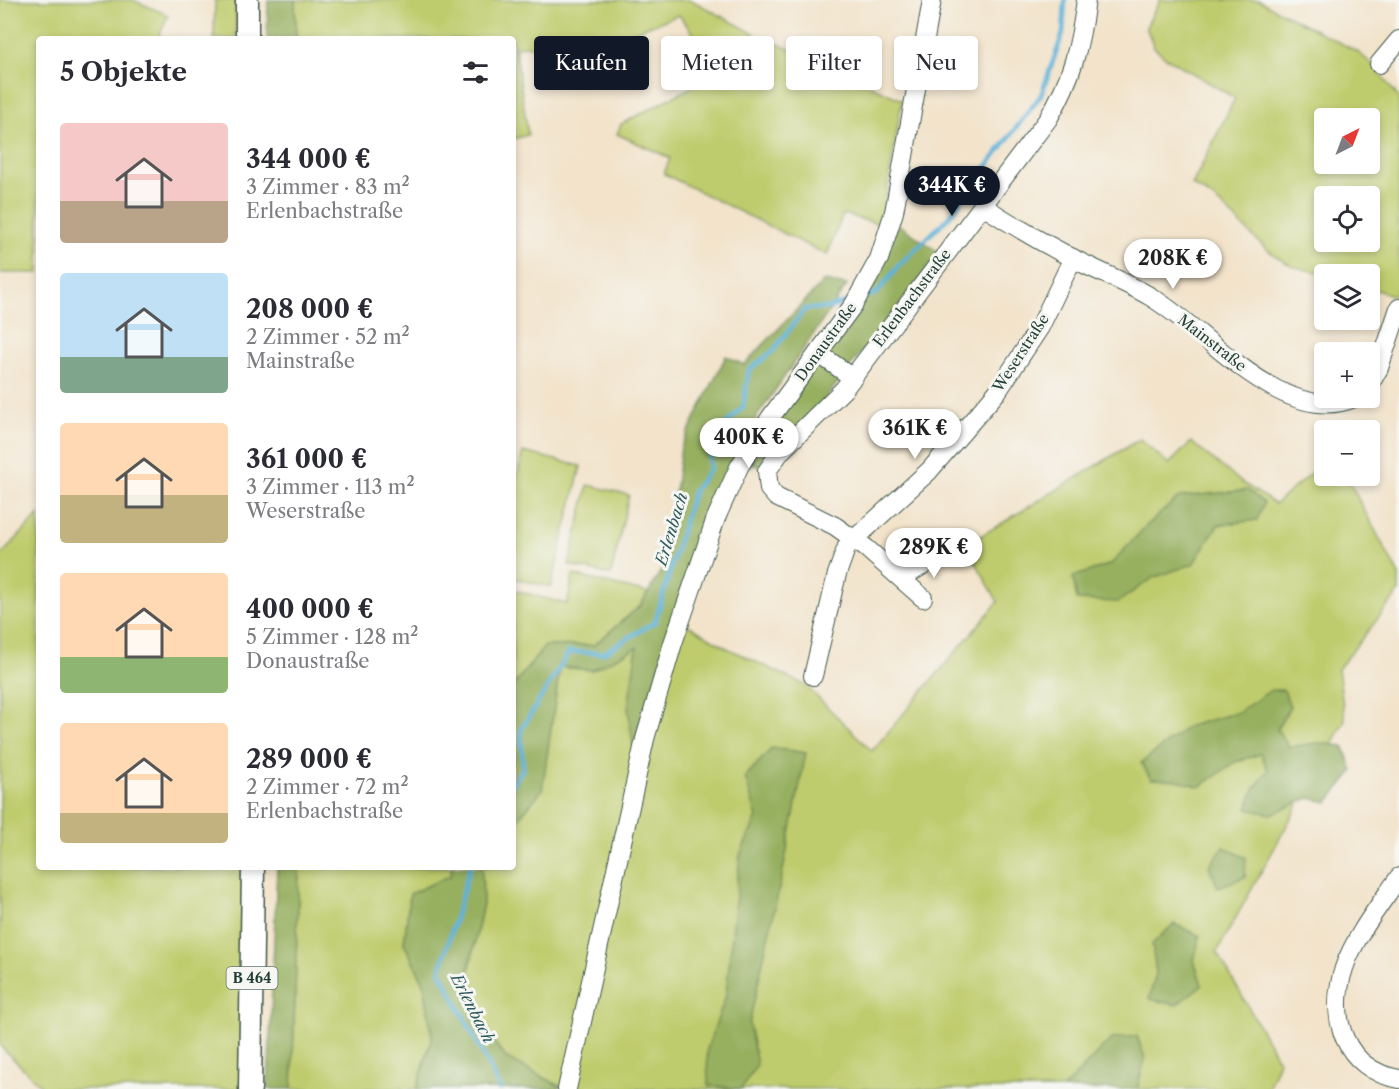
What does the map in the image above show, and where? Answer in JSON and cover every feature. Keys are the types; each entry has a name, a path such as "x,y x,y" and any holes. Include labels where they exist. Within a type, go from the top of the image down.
{"main road":[{"path":"247,0 247,36"},
{"name":"B 464","path":"250,1089 253,870"}],"street":[{"name":"Donaustraße","path":"567,1089 640,762 666,664 730,483 770,418 861,294 879,259 890,230 932,0"},
{"name":"Erlenbachstraße","path":"923,598 853,539 826,521 776,496 769,489 767,471 781,451 834,400 853,378 983,206 1058,102 1077,56 1086,0"},
{"path":"1379,64 1399,40"},
{"name":"Mainstraße","path":"983,206 1073,258 1153,298 1233,362 1275,387 1314,403"},
{"name":"Weserstraße","path":"813,676 842,556 853,539 929,471 997,392 1035,337 1073,258"},
{"path":"1380,365 1399,308"},
{"path":"818,353 853,378"},
{"path":"902,578 948,550"},
{"path":"1399,877 1351,953 1344,969 1339,1007 1341,1026 1351,1051 1370,1071 1399,1079"}],"green space":[{"path":"0,0 133,0 168,15 159,36 36,36 36,273 0,273"},
{"path":"215,0 236,0 236,36 214,36"},
{"path":"268,0 295,0 296,36 267,36"},
{"path":"295,0 691,0 755,34 752,36 695,36 679,15 621,36 534,36 534,45 516,47 516,36 296,36"},
{"path":"1160,0 1258,0 1358,52 1373,65 1399,98 1399,285 1395,296 1380,291 1380,264 1314,264 1314,271 1289,264 1268,250 1205,192 1192,185 1235,98 1165,57 1154,47 1146,27"},
{"path":"774,42 786,48 786,90 880,90 902,100 883,215 879,224 843,214 827,255 664,174 670,158 617,134 621,124 686,90 774,90"},
{"path":"516,54 528,135 516,138"},
{"path":"898,224 940,253 826,397 761,468 750,462"},
{"path":"824,281 847,285 743,437 715,505 633,745 628,709 637,647 592,670 560,667 542,790 516,821 516,682 545,646 594,645 641,605 666,562 681,447 726,356 744,365"},
{"path":"1140,439 1169,464 1191,442 1241,482 1275,504 1314,469 1314,486 1351,486 1399,575 1399,592 1338,669 1345,720 1217,952 1279,1061 1268,1089 571,1089 560,1086 506,1058 481,1025 469,972 483,903 480,870 516,870 516,821 542,790 560,667 592,670 637,647 628,709 683,622 727,648 805,685 872,751 998,602 966,545"},
{"path":"523,452 581,466 551,587 516,579 516,481"},
{"path":"588,485 629,495 611,575 569,565"},
{"path":"1248,490 1264,503 1257,520 1218,525 1193,564 1153,578 1118,602 1077,600 1073,577 1111,564 1145,527 1179,497"},
{"path":"36,518 36,870 253,870 250,1089 44,1089 0,1046 0,556"},
{"path":"573,575 648,593 641,605 594,645 545,646 516,682 516,591 567,604"},
{"path":"1271,690 1284,690 1290,707 1277,729 1289,747 1317,743 1343,746 1353,771 1328,802 1309,798 1271,814 1247,809 1253,791 1268,770 1261,754 1235,762 1200,787 1177,780 1151,779 1141,763 1189,726 1239,712"},
{"path":"772,748 806,753 749,1024 757,1065 741,1089 708,1085 707,1049 726,995 740,855 757,817 745,777"},
{"path":"1224,847 1246,858 1245,877 1218,887 1209,866"},
{"path":"277,870 299,870 292,1089 268,1089"},
{"path":"299,870 451,870 451,875 410,894 404,943 424,983 432,1037 417,1089 292,1089"},
{"path":"451,870 482,870 483,903 469,969 481,1025 506,1058 560,1086 559,1089 417,1089 432,1037 424,983 404,943 410,894 451,875"},
{"path":"1174,924 1200,936 1194,960 1202,985 1176,1005 1149,999 1156,973 1152,944"},
{"path":"1137,1036 1145,1058 1137,1089 1063,1089 1111,1039"}],"waterway":[{"name":"Erlenbach","path":"865,297 877,293 900,264 948,218 1041,95 1063,33 1065,0"},
{"name":"Erlenbach","path":"516,780 523,768 521,730 569,652 603,653 655,622 693,492 710,468 709,441 743,407 749,370 773,351 805,309 828,308 848,302"},
{"name":"Erlenbach","path":"469,870 440,971 501,1089"}]}
